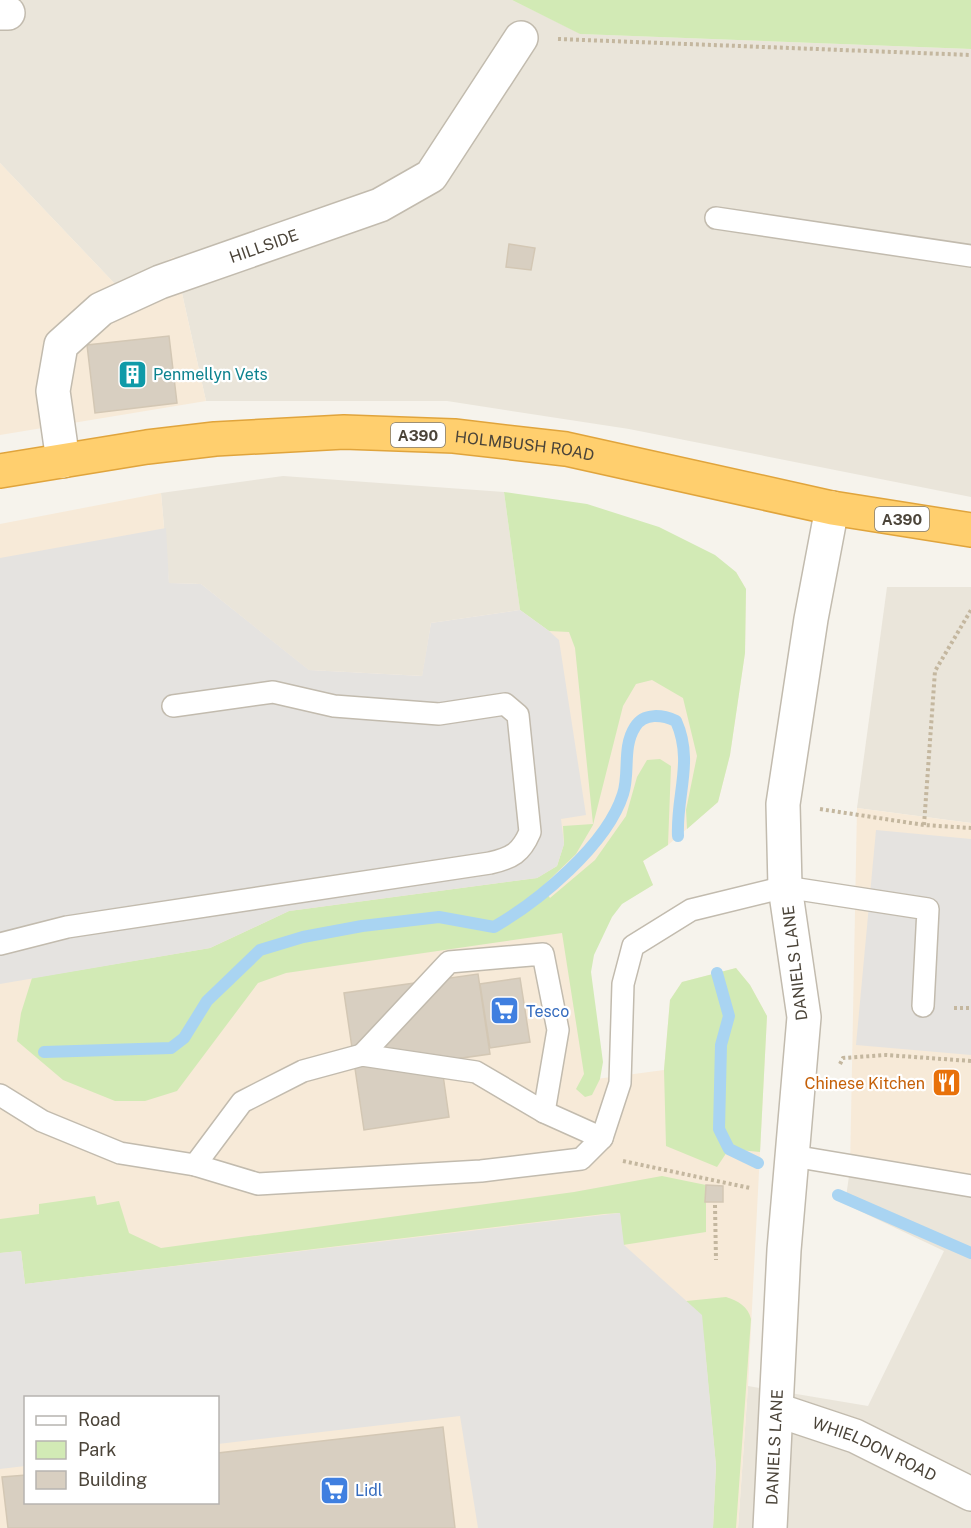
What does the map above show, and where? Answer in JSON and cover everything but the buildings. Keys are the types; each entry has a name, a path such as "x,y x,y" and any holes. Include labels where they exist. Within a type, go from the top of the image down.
{"highway":[{"name":"HOLMBUSH ROAD","path":"0,471 215,439 344,432 454,436 566,449 832,508 971,530"}],"street":[{"name":"HILLSIDE","path":"63,461 53,392 61,345 101,309 111,304 160,282 380,205 431,176 521,38"},
{"name":"DANIELS LANE","path":"770,1528 789,1196 804,1017 785,887 783,804 811,619 832,508"},
{"name":"WHIELDON ROAD","path":"777,1410 855,1436 971,1494"}],"lane":[{"path":"716,218 971,256"},
{"path":"0,944 67,927 490,863 511,858 523,848 530,832 518,715 505,704 438,714 334,706 273,692 173,706"},
{"path":"0,1095 42,1121 120,1153 195,1165 258,1184 482,1171 581,1159 602,1138 620,1083 623,984 633,946 691,910 785,887 928,909 923,1006"},
{"path":"362,1054 449,962 543,954 558,1030 544,1112"},
{"path":"195,1165 242,1102 303,1071 362,1054 476,1072 544,1112 602,1138"},
{"path":"792,1156 971,1186"}],"path":[{"path":"521,38 971,55"},
{"path":"924,825 935,671 971,610"},
{"path":"783,804 924,825 971,828"},
{"path":"798,1081 833,1079 843,1058 886,1055 971,1061"},
{"path":"586,1154 789,1196"},
{"path":"715,1205 716,1260"}],"shaded area":[{"path":"0,0 512,0 581,34 971,49 971,497 629,429 447,401 206,401 174,257 117,286 0,163"},
{"path":"0,163 117,286 174,257 206,401 0,435"},
{"path":"283,476 504,492 520,610 431,623 423,676 308,670 201,584 169,583 161,493"},
{"path":"161,493 169,583 201,584 309,670 422,676 431,623 520,610 549,631 736,572 746,589 745,653 730,755 718,802 668,845 643,861 653,885 576,931 589,1080 664,1070 670,1000 682,982 736,968 750,985 767,1016 748,1386 738,1528 0,1528 0,524"},
{"path":"166,528 169,583 201,584 309,670 422,676 431,623 520,610 549,631 559,640 586,815 561,819 564,844 557,866 537,878 289,911 210,948 0,984 0,558"},
{"path":"887,587 971,587 971,823 857,808"},
{"path":"857,808 971,823 971,1174 850,1169"},
{"path":"876,830 971,839 971,1055 856,1045"},
{"path":"850,1169 971,1174 971,1528 738,1528 748,1386 868,1406 944,1251 845,1204"},
{"path":"620,1213 624,1245 702,1315 716,1466 713,1528 478,1528 460,1416 219,1444 219,1396 24,1396 24,1466 0,1469 0,1253 21,1251 25,1284"}],"green space":[{"path":"512,0 971,0 971,49 580,34"},
{"path":"504,492 587,504 659,527 715,555 736,572 746,589 745,653 730,755 718,802 687,829 686,810 697,756 683,698 652,680 636,684 623,706 593,825 576,854 542,887 550,898 595,860 626,816 637,777 647,760 660,759 671,766 668,845 643,861 653,885 622,904 612,917 594,955 591,972 603,1062 600,1079 592,1095 585,1097 576,1089 584,1074 562,933 286,973 258,983 177,1091 145,1101 115,1101 63,1080 17,1041 21,1013 32,978 210,948 289,911 537,878 557,866 564,844 563,826 593,824 575,648 569,632 549,631 520,610"},
{"path":"736,968 750,985 767,1016 760,1152 729,1149 717,1167 666,1146 664,1070 670,1000 682,982"},
{"path":"662,1176 706,1185 706,1232 623,1245 620,1213 604,1214 25,1284 21,1251 0,1253 0,1219 39,1214 39,1204 95,1196 97,1205 119,1201 129,1233 161,1248 574,1192"},
{"path":"726,1297 742,1305 748,1311 751,1319 736,1528 713,1528 716,1466 704,1340 529,1317"}],"waterway":[{"path":"44,1052 171,1048 184,1038 207,1001 260,950 303,937 362,926 439,917 494,927 550,887 587,852 602,833 615,813 623,794 627,751 631,735 639,722 648,717 660,716 676,721 681,736 684,764 678,836"},
{"path":"717,973 729,1016 721,1045 719,1129 729,1149 758,1163"},
{"path":"838,1195 971,1253"}],"place":[{"name":"Penmellyn Vets","path":"132,374"},
{"name":"Tesco","path":"505,1011"},
{"name":"Chinese Kitchen","path":"946,1083"},
{"name":"Lidl","path":"334,1490"}]}
